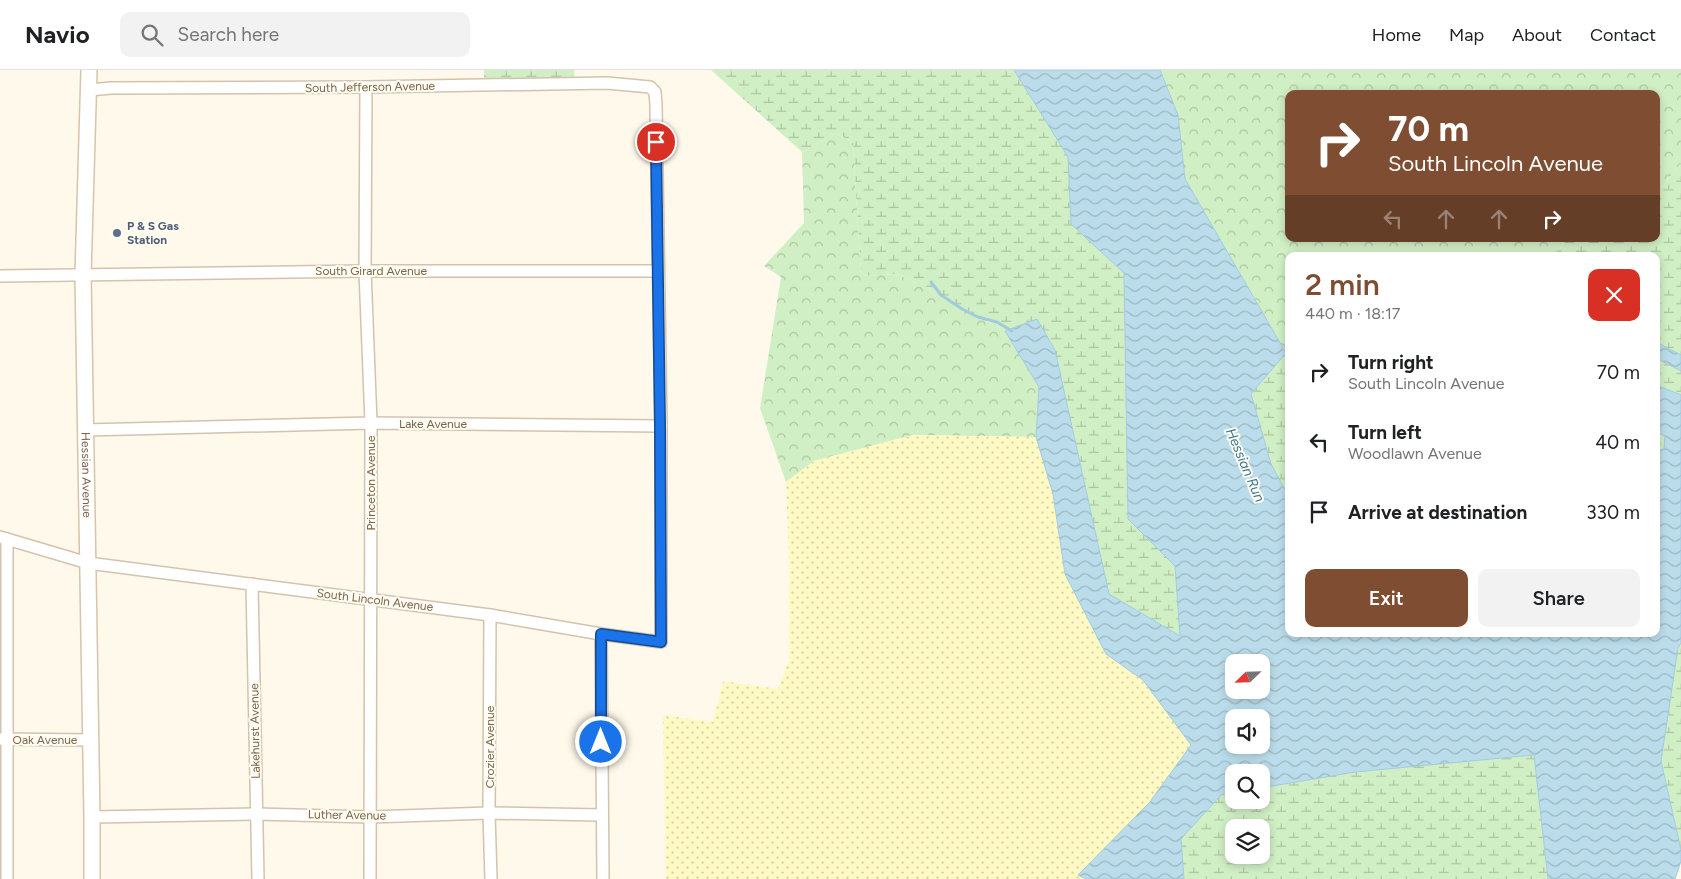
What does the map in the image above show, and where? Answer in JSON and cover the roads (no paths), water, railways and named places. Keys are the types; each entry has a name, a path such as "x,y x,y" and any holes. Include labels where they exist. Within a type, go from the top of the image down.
{"main road":[{"name":"Hessian Avenue","path":"89,70 84,275 92,879"}],"street":[{"name":"South Jefferson Avenue","path":"89,90 121,88 366,87 608,83 650,87 655,92 656,105 658,271"},
{"name":"Princeton Avenue","path":"366,87 365,270 371,424 370,879"},
{"name":"South Girard Avenue","path":"0,276 365,270 658,271"},
{"path":"658,271 660,426"},
{"name":"Lake Avenue","path":"86,430 371,424 660,426"},
{"name":"South Lincoln Avenue","path":"4,538 88,563 490,615 661,642 660,426"},
{"path":"4,538 3,740 7,879"},
{"name":"Lakehurst Avenue","path":"252,584 258,879"},
{"name":"Crozier Avenue","path":"490,615 489,812 491,879"},
{"path":"601,634 603,879"},
{"name":"Oak Avenue","path":"3,740 91,740"},
{"name":"Luther Avenue","path":"92,818 257,814 370,817 489,812 601,815"}],"water":[{"name":"Hessian Run","path":"1014,70 1160,70 1178,115 1185,179 1285,351 1285,354 1251,394 1271,464 1285,490 1285,637 1660,637 1660,450 1664,449 1665,436 1660,434 1660,387 1681,395 1681,643 1678,648 1661,761 1681,850 1681,861 1675,879 1548,879 1534,755 1355,772 1270,786 1270,764 1225,764 1225,794 1221,795 1181,839 1184,879 1086,879 1078,875 1149,803 1191,745 1143,680 1106,654 1065,574 1053,494 1036,437 1039,387 1005,331 1037,319 1055,350 1109,594 1180,636 1175,566 1128,519 1124,273 1071,224 1068,157"},
{"path":"1660,344 1681,355 1681,371 1660,360"}],"waterway":[{"path":"931,282 941,295 962,309 978,317 997,322 1012,331"}],"place":[{"name":"P & S Gas Station","path":"117,233"}]}
